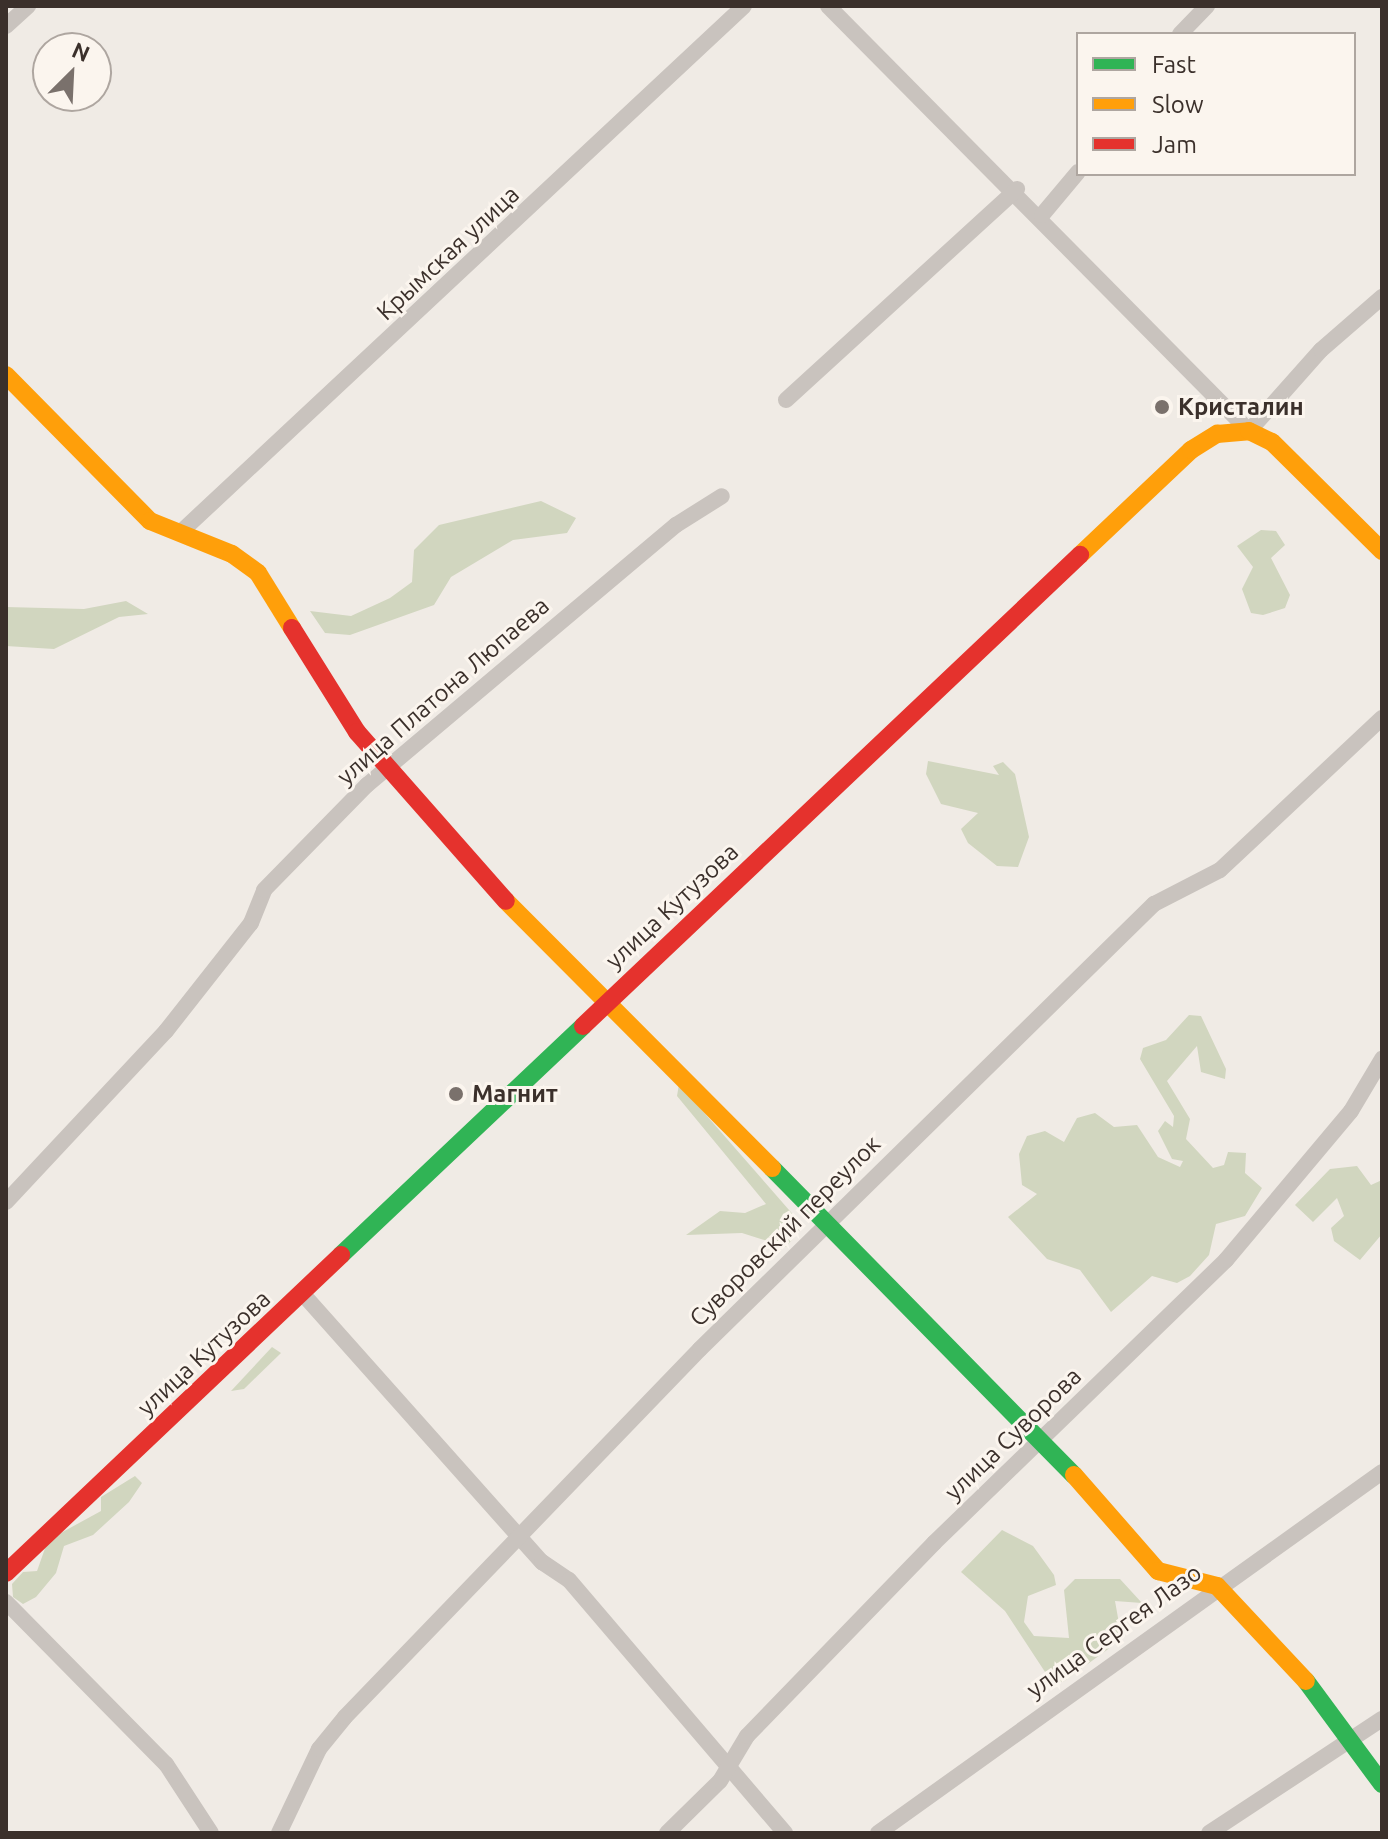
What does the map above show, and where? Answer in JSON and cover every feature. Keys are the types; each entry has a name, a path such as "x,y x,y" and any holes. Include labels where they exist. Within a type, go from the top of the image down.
{"street":[{"path":"6,26 28,6"},
{"name":"Крымская улица","path":"182,531 744,6"},
{"path":"828,6 1017,189 1249,431 1272,442 1382,551"},
{"path":"1182,32 1207,6"},
{"path":"1042,215 1076,174"},
{"path":"786,400 1017,189"},
{"path":"1249,431 1321,350 1382,297"},
{"path":"6,375 150,521 182,531 258,573 387,769 605,1003 635,1024 825,1224 1046,1441 1158,1571 1217,1586 1290,1658 1382,1784"},
{"name":"улица Кутузова","path":"6,1573 1191,450 1217,434 1249,431"},
{"name":"улица Платона Люпаева","path":"6,1202 166,1031 251,923 264,890 387,769 676,525 722,496"},
{"name":"Суворовский переулок","path":"279,1833 319,1749 825,1224 1154,904 1220,870 1382,718"},
{"name":"улица Суворова","path":"667,1833 729,1768 747,1736 934,1543 1046,1441 1226,1260 1351,1111 1382,1059"},
{"path":"302,1293 520,1538 569,1580 785,1833"},
{"name":"улица Сергея Лазо","path":"878,1833 1217,1586 1382,1472"},
{"path":"6,1602 166,1764 211,1833"},
{"path":"1209,1833 1382,1719"}],"green space":[{"path":"541,501 576,518 567,533 513,540 451,577 434,605 350,635 325,633 310,611 351,616 390,598 412,582 414,550 439,525"},
{"path":"1261,530 1276,531 1285,545 1271,558 1290,595 1285,608 1263,615 1251,613 1242,589 1253,567 1237,546"},
{"path":"126,601 148,614 119,617 54,649 6,646 6,607 84,609"},
{"path":"928,761 999,775 993,766 1003,762 1015,774 1029,837 1018,867 997,866 968,843 961,829 978,813 941,804 926,774"},
{"path":"1189,1015 1201,1016 1226,1069 1225,1079 1201,1072 1197,1046 1167,1081 1190,1119 1186,1139 1213,1168 1224,1165 1228,1152 1246,1153 1245,1173 1262,1188 1245,1216 1216,1224 1209,1255 1190,1276 1177,1283 1152,1276 1111,1312 1080,1270 1047,1259 1008,1217 1037,1194 1022,1185 1019,1154 1027,1136 1045,1131 1064,1142 1077,1118 1095,1113 1114,1127 1137,1125 1158,1157 1180,1167 1183,1161 1172,1159 1158,1131 1165,1121 1173,1127 1174,1116 1140,1059 1143,1048 1166,1040"},
{"path":"679,1084 803,1226 786,1247 742,1233 686,1235 720,1211 745,1213 766,1204 677,1096"},
{"path":"1357,1166 1371,1185 1382,1180 1382,1234 1360,1260 1334,1241 1331,1228 1344,1216 1337,1198 1313,1222 1295,1205 1330,1169"},
{"path":"272,1347 281,1353 244,1389 231,1391"},
{"path":"135,1476 142,1483 129,1502 93,1535 64,1546 56,1573 36,1597 23,1604 13,1597 12,1584 23,1572 37,1571 48,1540 101,1511 101,1497"},
{"path":"1002,1530 1033,1546 1054,1575 1056,1585 1028,1596 1024,1622 1034,1636 1069,1638 1064,1590 1075,1579 1120,1579 1142,1603 1115,1601 1120,1629 1111,1647 1063,1682 1049,1678 1005,1611 961,1572"}],"traffic: fast":[{"path":"341,1255 583,1026"},
{"path":"772,1168 1074,1475"},
{"path":"1306,1681 1382,1784"}],"traffic: slow":[{"path":"6,375 150,521 232,554 258,573 292,628"},
{"path":"1080,555 1191,450 1217,434 1249,431 1272,442 1382,551"},
{"path":"506,901 772,1168"},
{"path":"1074,1475 1158,1571 1217,1586 1306,1681"}],"traffic: jam":[{"path":"583,1026 1080,555"},
{"path":"292,628 357,732 506,901"},
{"path":"6,1573 341,1255"}],"place":[{"name":"Кристалин","path":"1162,407"},
{"name":"Магнит","path":"456,1094"}]}
